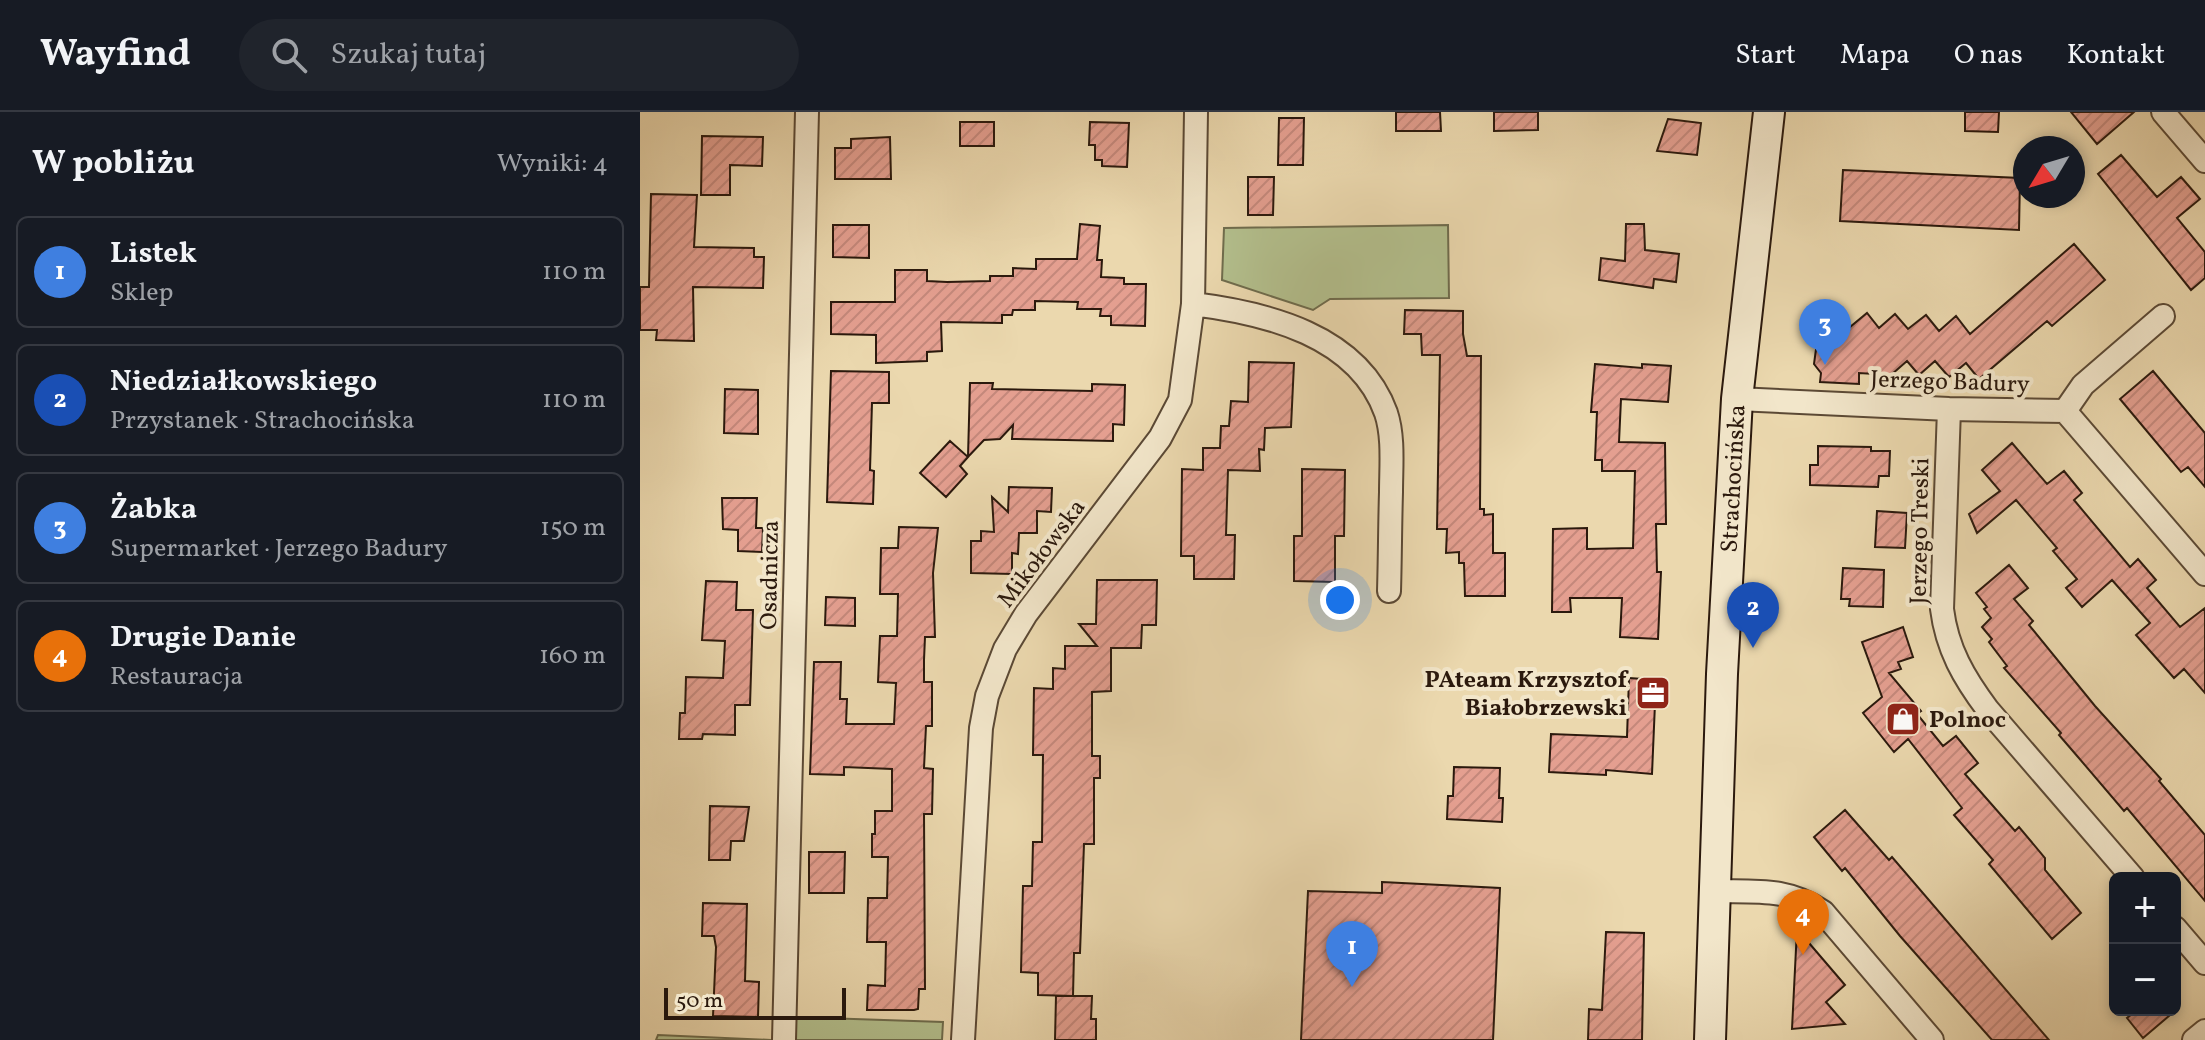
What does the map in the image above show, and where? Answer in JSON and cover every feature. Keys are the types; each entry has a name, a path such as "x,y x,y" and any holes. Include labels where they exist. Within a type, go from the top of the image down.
{"main road":[{"name":"Strachocińska","path":"1710,1040 1722,674 1737,399 1769,112"}],"street":[{"name":"Osadnicza","path":"784,1040 807,112"},
{"name":"Mikołowska","path":"963,1040 981,728 987,696 1000,656 1026,614 1160,438 1180,400 1193,304 1196,112"},
{"path":"2163,112 2205,161"},
{"path":"1193,304 1227,308 1317,336 1347,356 1371,383 1387,414 1392,452 1389,591"},
{"path":"2163,316 2083,385 2065,411 2205,574"},
{"name":"Jerzego Badury","path":"1737,399 2065,411"},
{"name":"Jerzego Treski","path":"1949,409 1942,609 1945,630 1955,658 1966,681 1988,710 2128,872"},
{"path":"1714,891 1782,893 1805,899 1823,912 1932,1040"},
{"path":"2181,935 2205,963"},
{"path":"2194,1040 2205,1031"}],"green space":[{"path":"1448,225 1449,298 1330,299 1313,310 1222,280 1224,228"},
{"path":"794,1017 943,1022 942,1040 792,1040"},
{"path":"658,1035 771,1040 656,1040"}],"building":[{"path":"1396,112 1440,112 1441,131 1396,131"},
{"path":"1494,112 1538,112 1538,130 1494,131"},
{"path":"1965,112 1999,112 1998,132 1965,131"},
{"path":"2071,112 2134,112 2097,144"},
{"path":"1279,118 1304,118 1303,165 1278,165"},
{"path":"1668,119 1701,123 1697,155 1657,151"},
{"path":"960,122 994,122 994,146 960,146"},
{"path":"1090,122 1129,123 1127,167 1102,166 1102,160 1095,160 1095,145 1089,145"},
{"path":"702,136 763,137 762,166 730,165 730,195 701,195"},
{"path":"890,137 891,179 835,179 835,148 851,148 851,139"},
{"path":"2121,155 2157,197 2181,177 2200,199 2177,218 2205,252 2205,278 2191,290 2098,174"},
{"path":"1843,170 2013,178 2013,208 2019,208 2019,230 1840,221"},
{"path":"1248,177 1274,177 1273,215 1248,215"},
{"path":"651,194 697,195 694,247 754,248 754,257 764,257 763,288 693,287 694,341 656,340 657,330 640,330 640,287 649,287"},
{"path":"1080,224 1100,226 1097,260 1102,260 1101,277 1124,278 1124,284 1146,284 1145,326 1111,325 1111,316 1100,316 1101,309 1077,309 1078,302 1035,301 1035,310 1013,310 1012,315 1002,315 1002,323 941,322 942,351 927,352 927,361 876,363 876,335 831,334 831,302 895,302 895,270 927,270 927,281 990,281 990,276 1013,276 1013,268 1036,269 1036,259 1077,259"},
{"path":"1626,224 1644,224 1645,250 1679,254 1676,282 1654,279 1653,288 1599,280 1601,258 1625,261"},
{"path":"833,225 869,225 869,258 833,257"},
{"path":"2074,244 2105,280 2052,326 2047,321 1979,379 1966,363 1949,377 1935,361 1919,375 1907,361 1891,375 1859,373 1859,384 1820,382 1821,373 1814,364 1819,327 1837,311 1850,327 1867,313 1879,328 1895,314 1908,329 1926,315 1939,331 1956,316 1970,334"},
{"path":"1405,310 1463,311 1467,356 1481,356 1480,509 1484,509 1484,515 1493,514 1493,553 1505,553 1505,596 1465,596 1464,563 1459,563 1459,552 1446,553 1447,529 1437,529 1440,355 1422,355 1421,334 1404,334"},
{"path":"1249,362 1294,363 1291,427 1265,428 1264,450 1259,449 1260,471 1228,470 1226,535 1235,535 1234,579 1194,579 1194,556 1181,556 1182,469 1203,470 1203,448 1220,448 1221,426 1229,426 1231,401 1248,402"},
{"path":"1595,364 1642,368 1642,364 1671,366 1668,402 1621,399 1619,442 1665,443 1666,524 1656,524 1657,572 1661,572 1658,639 1620,637 1622,598 1570,598 1571,612 1552,612 1553,529 1587,528 1587,549 1633,548 1635,471 1602,471 1602,460 1595,460 1597,412 1591,412"},
{"path":"831,371 889,372 889,403 872,403 870,470 874,471 873,504 827,502"},
{"path":"2153,371 2205,433 2205,487 2188,467 2181,472 2120,399"},
{"path":"970,383 993,383 992,389 1092,391 1092,384 1125,385 1124,425 1113,424 1113,441 1012,439 1013,425 1000,439 984,440 968,457"},
{"path":"725,389 758,390 758,434 724,433"},
{"path":"950,441 968,457 960,466 967,474 946,497 920,473"},
{"path":"2012,443 2047,484 2064,471 2082,493 2074,500 2130,567 2138,559 2156,580 2147,588 2180,627 2205,608 2205,693 2184,669 2174,678 2136,635 2150,623 2112,580 2082,607 2066,588 2077,579 2053,551 2057,548 2016,500 1977,533 1969,514 2000,491 1982,470"},
{"path":"1818,446 1871,447 1871,451 1890,451 1889,476 1879,476 1878,487 1810,485 1810,465 1818,465"},
{"path":"1302,469 1345,470 1344,536 1335,536 1335,582 1294,581 1294,536 1302,536"},
{"path":"1009,487 1052,488 1051,512 1037,511 1037,533 1019,533 1018,554 1012,553 1012,574 971,573 971,541 981,541 981,531 994,532 992,497 1008,512"},
{"path":"722,498 757,498 756,528 763,528 762,552 738,551 738,530 723,529"},
{"path":"1877,511 1907,513 1905,548 1875,547"},
{"path":"899,527 938,528 933,573 935,637 925,637 924,660 924,682 932,682 932,726 926,726 924,768 933,769 932,814 924,814 925,989 919,989 918,1009 867,1010 868,985 885,986 886,942 867,942 868,898 887,898 888,857 872,857 872,834 875,834 875,811 892,811 892,769 844,767 844,775 810,774 814,662 841,662 840,699 847,699 846,724 894,724 896,683 878,682 880,636 897,636 898,594 880,594 881,548 898,548"},
{"path":"2009,565 2028,588 2014,599 2033,621 2029,625 2205,835 2205,901 2127,808 2124,811 2004,668 2007,666 1982,627 1991,618 1976,593"},
{"path":"1843,568 1884,570 1883,607 1849,606 1850,599 1841,599"},
{"path":"1097,580 1157,580 1156,625 1142,625 1141,648 1111,648 1111,691 1092,692 1092,756 1100,756 1100,778 1094,778 1094,844 1084,844 1080,953 1074,953 1073,996 1038,995 1038,973 1021,972 1023,886 1032,886 1033,842 1042,842 1043,755 1033,755 1034,688 1053,689 1053,668 1065,669 1065,646 1097,646 1079,624 1096,624"},
{"path":"706,581 737,582 736,610 753,610 750,705 735,705 735,735 703,734 702,739 679,739 680,713 685,713 686,677 723,678 725,641 702,640"},
{"path":"826,597 855,598 855,626 825,625"},
{"path":"1903,627 1913,657 1898,662 1901,669 1889,673 1921,711 1917,714 1943,746 1956,736 1978,763 1965,774 2015,831 2019,827 2045,858 2045,870 2081,913 2052,939 1989,864 1993,860 1954,815 1962,808 1908,739 1894,752 1863,713 1882,697 1862,642"},
{"path":"1629,678 1656,680 1652,774 1606,770 1606,775 1549,772 1551,734 1627,737"},
{"path":"1454,767 1500,768 1502,822 1447,819 1448,796 1453,796"},
{"path":"710,806 749,807 744,841 731,841 730,860 709,860"},
{"path":"1845,810 1889,860 1892,857 2049,1040 1992,1040 1845,868 1842,871 1814,837"},
{"path":"809,852 845,852 844,893 809,893"},
{"path":"1382,882 1500,888 1493,1040 1301,1040 1308,891 1382,893"},
{"path":"703,903 747,904 745,981 759,982 758,1017 713,1016 716,947 714,936 702,936"},
{"path":"1797,929 1845,985 1826,1002 1845,1024 1792,1029"},
{"path":"1606,932 1644,933 1642,1040 1588,1040 1589,1009 1602,1010"},
{"path":"1056,996 1092,996 1091,1019 1096,1019 1096,1040 1055,1040"},
{"path":"2130,1016 2169,1016 2143,1038 2127,1018"}],"place":[{"name":"Żabka","path":"1825,365"},
{"name":"Niedziałkowskiego","path":"1753,648"},
{"name":"PAteam Krzysztof Białobrzewski","path":"1653,693"},
{"name":"Polnoc","path":"1903,719"},
{"name":"Drugie Danie","path":"1803,955"},
{"name":"Listek","path":"1352,987"}]}
